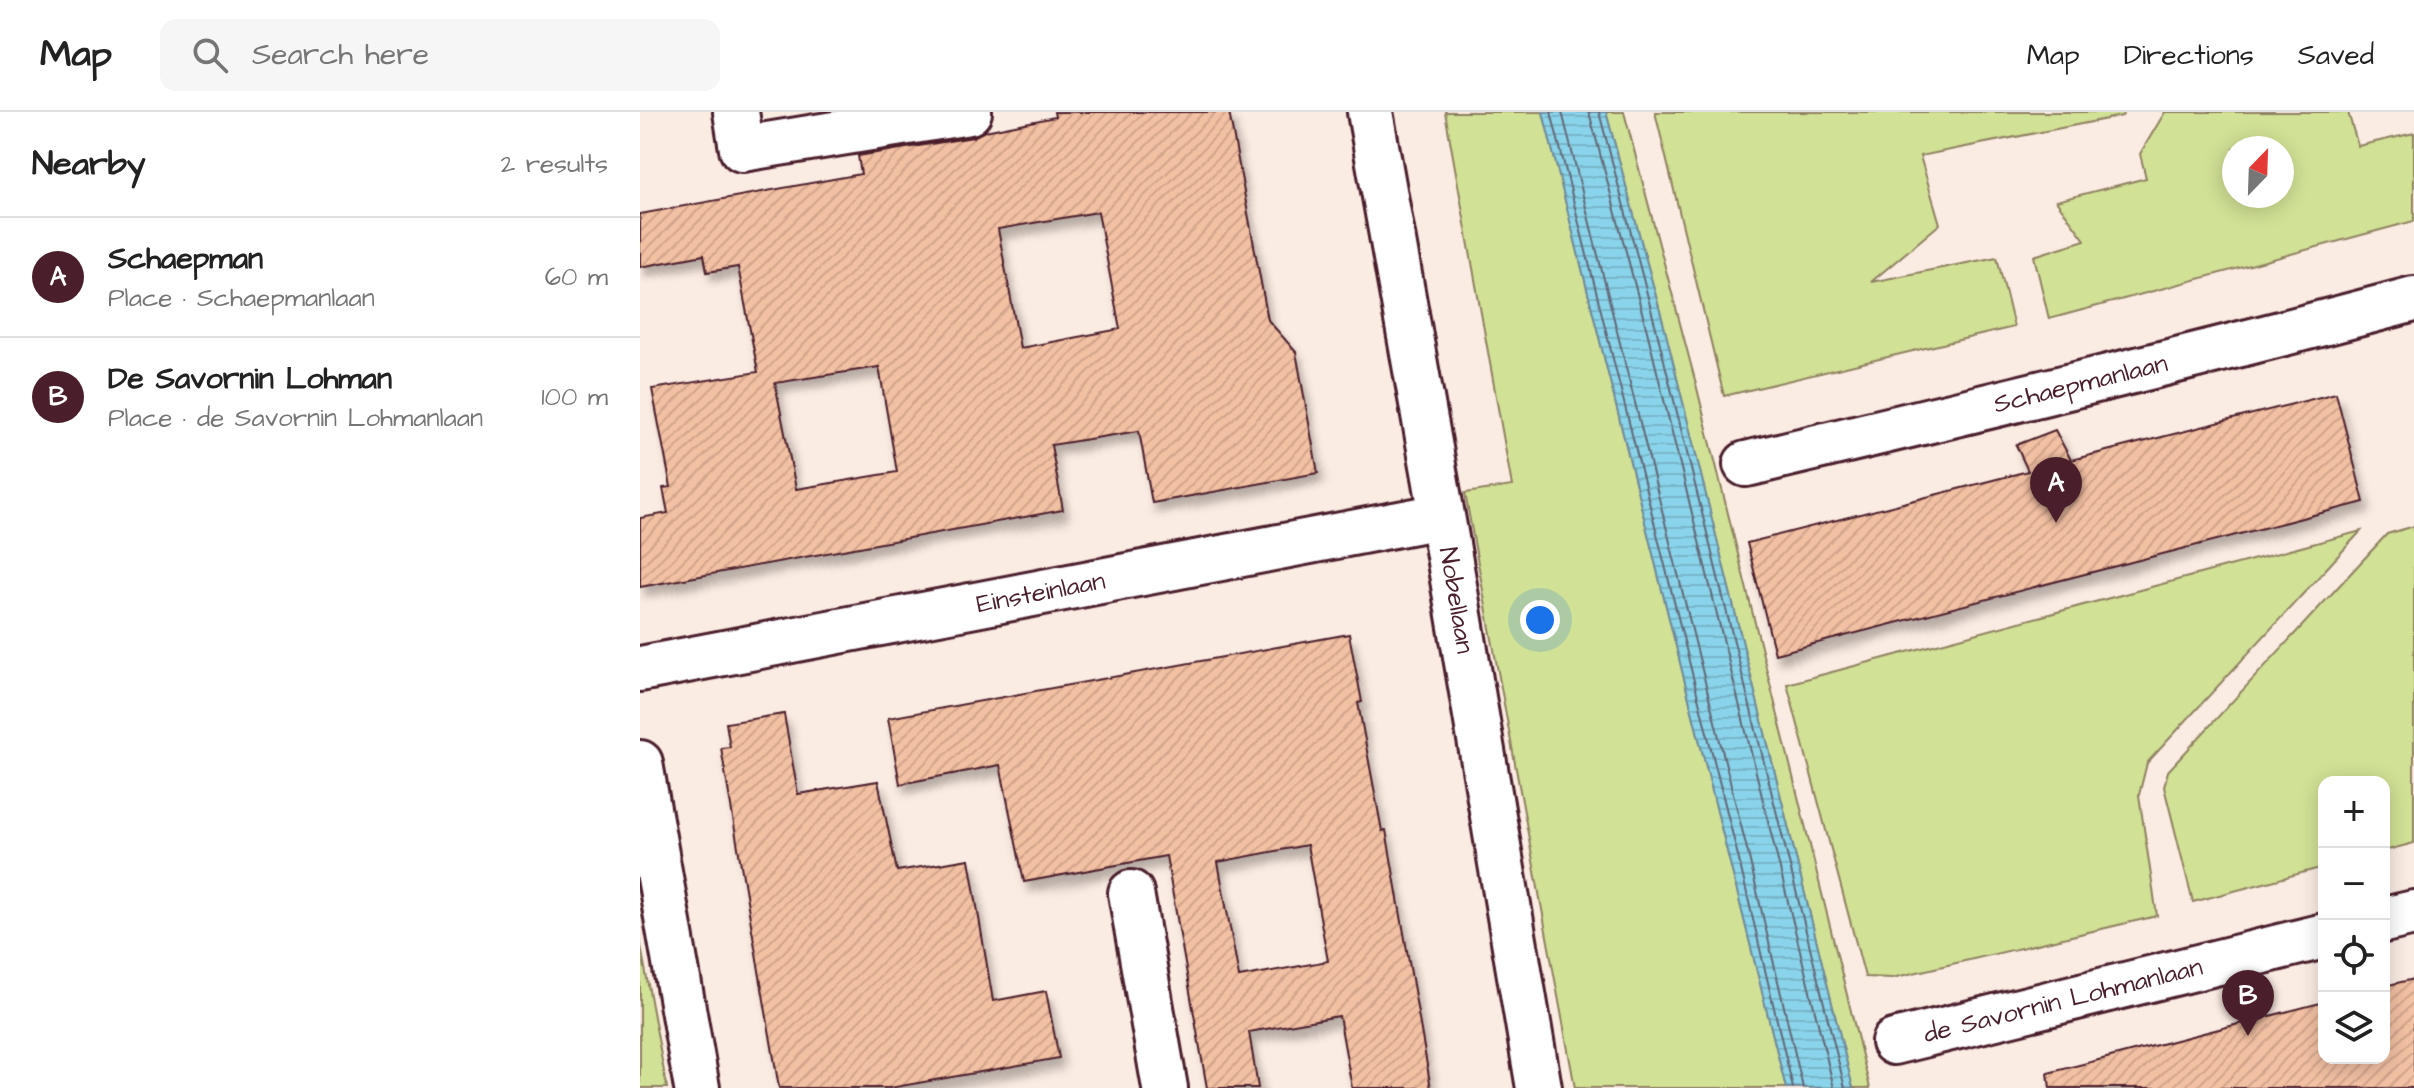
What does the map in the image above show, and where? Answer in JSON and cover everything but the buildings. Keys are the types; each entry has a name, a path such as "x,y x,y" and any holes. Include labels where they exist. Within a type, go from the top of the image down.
{"street":[{"path":"736,112 742,149 969,112"},
{"name":"Nobellaan","path":"1370,112 1539,1088"},
{"name":"Schaepmanlaan","path":"1746,464 2053,391 2414,299"},
{"name":"Einsteinlaan","path":"640,669 1441,516"},
{"path":"640,763 697,1088"},
{"path":"1131,893 1165,1088"},
{"path":"2390,919 2414,913"},
{"name":"de Savornin Lohmanlaan","path":"1894,1042 2318,937"}],"green space":[{"path":"1445,112 1543,112 1786,1088 1575,1088 1465,493 1512,486"},
{"path":"1606,112 1624,112 1695,380 1870,1088 1853,1088 1664,326"},
{"path":"1655,112 2125,112 2122,116 1920,156 1940,224 1871,282 1997,257 2014,327 1724,396"},
{"path":"2165,112 2348,112 2358,146 2414,133 2414,221 2049,319 2034,256 2085,240 2056,201 2146,178 2140,154"},
{"path":"2414,526 2414,843 2390,849 2390,776 2318,776 2318,869 2193,902 2164,787 2168,771 2387,534"},
{"path":"2361,531 2147,763 2139,795 2157,916 1892,978 1865,977 1787,684"},
{"path":"640,941 667,1088 640,1088"}],"water":[{"path":"1543,112 1606,112 1664,326 1853,1088 1786,1088"}],"place":[{"name":"Schaepman","path":"2056,523"},
{"name":"De Savornin Lohman","path":"2248,1036"}]}
